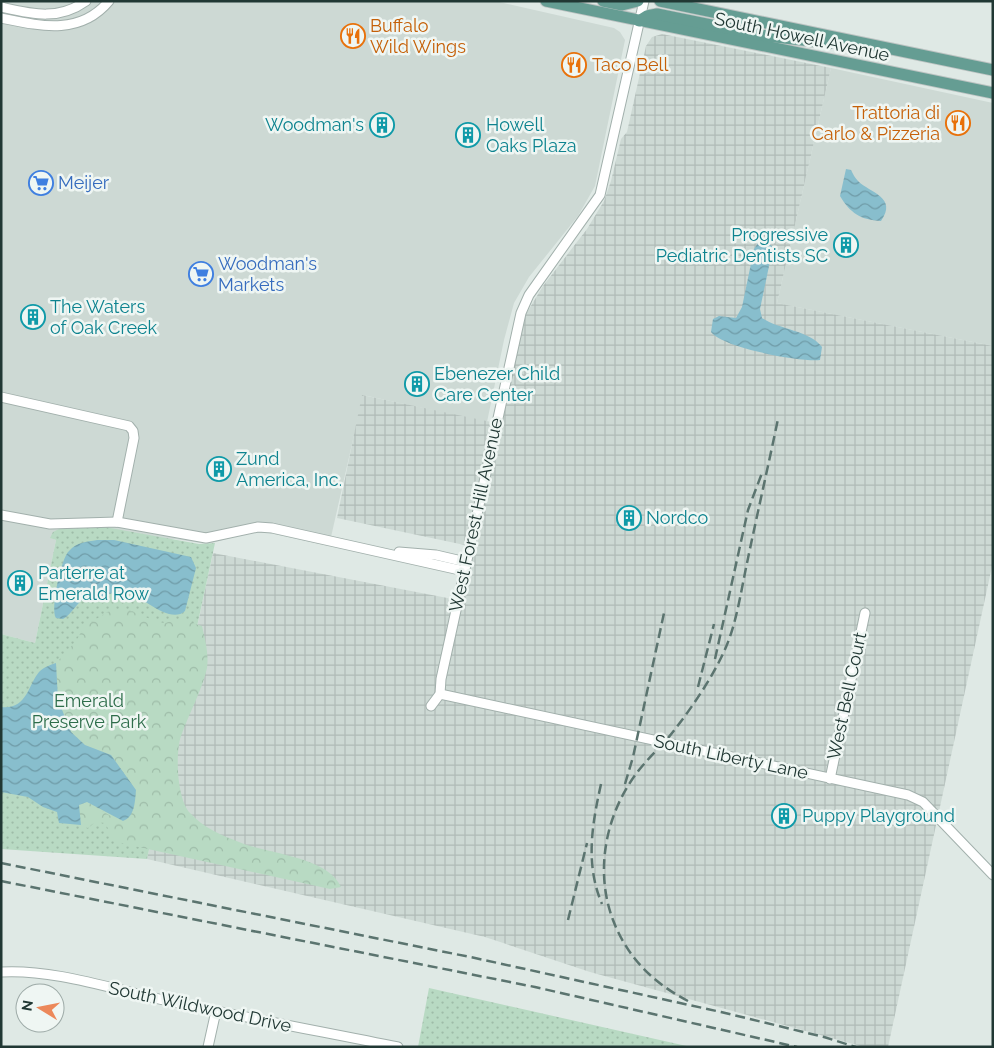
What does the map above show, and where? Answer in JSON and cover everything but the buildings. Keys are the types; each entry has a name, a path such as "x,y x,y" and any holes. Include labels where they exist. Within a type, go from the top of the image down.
{"main road":[{"name":"South Howell Avenue","path":"546,1 993,94"},
{"path":"603,1 622,5 638,1"},
{"name":"South Howell Avenue","path":"660,1 993,70"},
{"path":"639,21 647,16 657,14 766,36 872,46"}],"street":[{"path":"1,7 45,16 66,12 86,1"},
{"path":"1,18 46,27 71,26 103,9 109,1"},
{"name":"West Forest Hill Avenue","path":"440,694 441,678 521,312 530,295 596,204 600,195 644,1"},
{"path":"1,397 129,426 133,431 134,438 116,522"},
{"path":"1,515 42,524 116,522 206,538 258,527 272,528 384,552 412,551 465,566"},
{"name":"West Bell Court","path":"830,779 865,613"},
{"path":"431,706 440,694"},
{"name":"South Liberty Lane","path":"440,694 908,795 923,802 993,876"},
{"name":"South Wildwood Drive","path":"1,972 28,972 51,976 363,1043 398,1047"},
{"path":"208,1047 216,1011"}],"shaded area":[{"path":"1,1 495,1 614,28 620,32 625,40 595,186 578,216 529,277 514,303 504,340 487,422 363,395 329,546 269,533 249,533 208,544 175,539 51,538 56,540 35,643 1,634"},
{"path":"662,34 831,68 777,303 993,346 993,562 888,1047 864,1047 590,972 485,937 147,859 213,553 463,601 474,547 337,518 362,395 501,424 526,314 543,286 587,229 604,201 621,139 627,132 646,46 652,37"},
{"path":"831,68 993,103 993,346 777,303"}],"green space":[{"name":"Emerald Preserve Park","path":"105,527 199,544 215,543 147,859 1,849 1,634 35,643 56,540 50,538 53,532 59,529"},
{"path":"121,609 129,610 157,622 165,623 179,619 202,626 207,652 207,668 181,736 178,754 178,776 182,798 190,813 213,831 226,837 310,862 334,877 341,887 330,889 125,844 115,841 105,823 96,822 88,828 77,825 80,825 79,804 87,802 114,818 132,784 111,755 85,745 71,732 58,700 56,663 76,641 84,627 107,612"},
{"path":"429,988 691,1047 418,1047"}],"water":[{"path":"846,169 851,170 858,181 880,196 884,201 886,206 885,213 881,221 862,217 852,211 844,202 840,196"},
{"path":"767,242 773,247 760,309 762,318 816,341 822,347 820,360 796,359 762,353 730,343 718,338 711,332 713,319 719,316 736,318 742,307 754,249 758,243"},
{"path":"97,540 114,540 191,557 196,568 185,611 179,614 164,612 133,595 120,591 104,596 89,596 81,601 63,619 56,618 55,595 66,556 78,544"},
{"path":"56,663 58,700 71,732 85,745 111,755 136,790 135,804 132,812 123,821 87,802 79,805 81,825 59,823 57,812 43,807 28,797 1,792 1,707 10,707 22,701 39,672 45,667"}],"railway":[{"path":"688,1001 663,986 643,968 626,946 619,933 607,901 604,881 606,842 618,804 628,786 690,709 710,678 726,647 738,606 778,419"},
{"path":"715,659 748,510 762,473"},
{"path":"625,784 633,757 664,613"},
{"path":"698,687 714,624"},
{"path":"601,784 593,829 592,859 593,874 602,904"},
{"path":"568,920 587,843"},
{"path":"1,863 475,958 721,1012 824,1037 856,1047"},
{"path":"1,881 535,987 797,1047"}],"place":[{"name":"Buffalo Wild Wings","path":"353,36"},
{"name":"Taco Bell","path":"574,65"},
{"name":"Trattoria di Carlo & Pizzeria","path":"958,123"},
{"name":"Woodman's","path":"382,125"},
{"name":"Howell Oaks Plaza","path":"468,135"},
{"name":"Meijer","path":"41,183"},
{"name":"Progressive Pediatric Dentists SC","path":"846,245"},
{"name":"Woodman's Markets","path":"201,274"},
{"name":"The Waters of Oak Creek","path":"33,317"},
{"name":"Ebenezer Child Care Center","path":"417,384"},
{"name":"Zund America, Inc.","path":"219,469"},
{"name":"Nordco","path":"629,518"},
{"name":"Parterre at Emerald Row","path":"20,583"},
{"name":"Puppy Playground","path":"784,816"}]}
